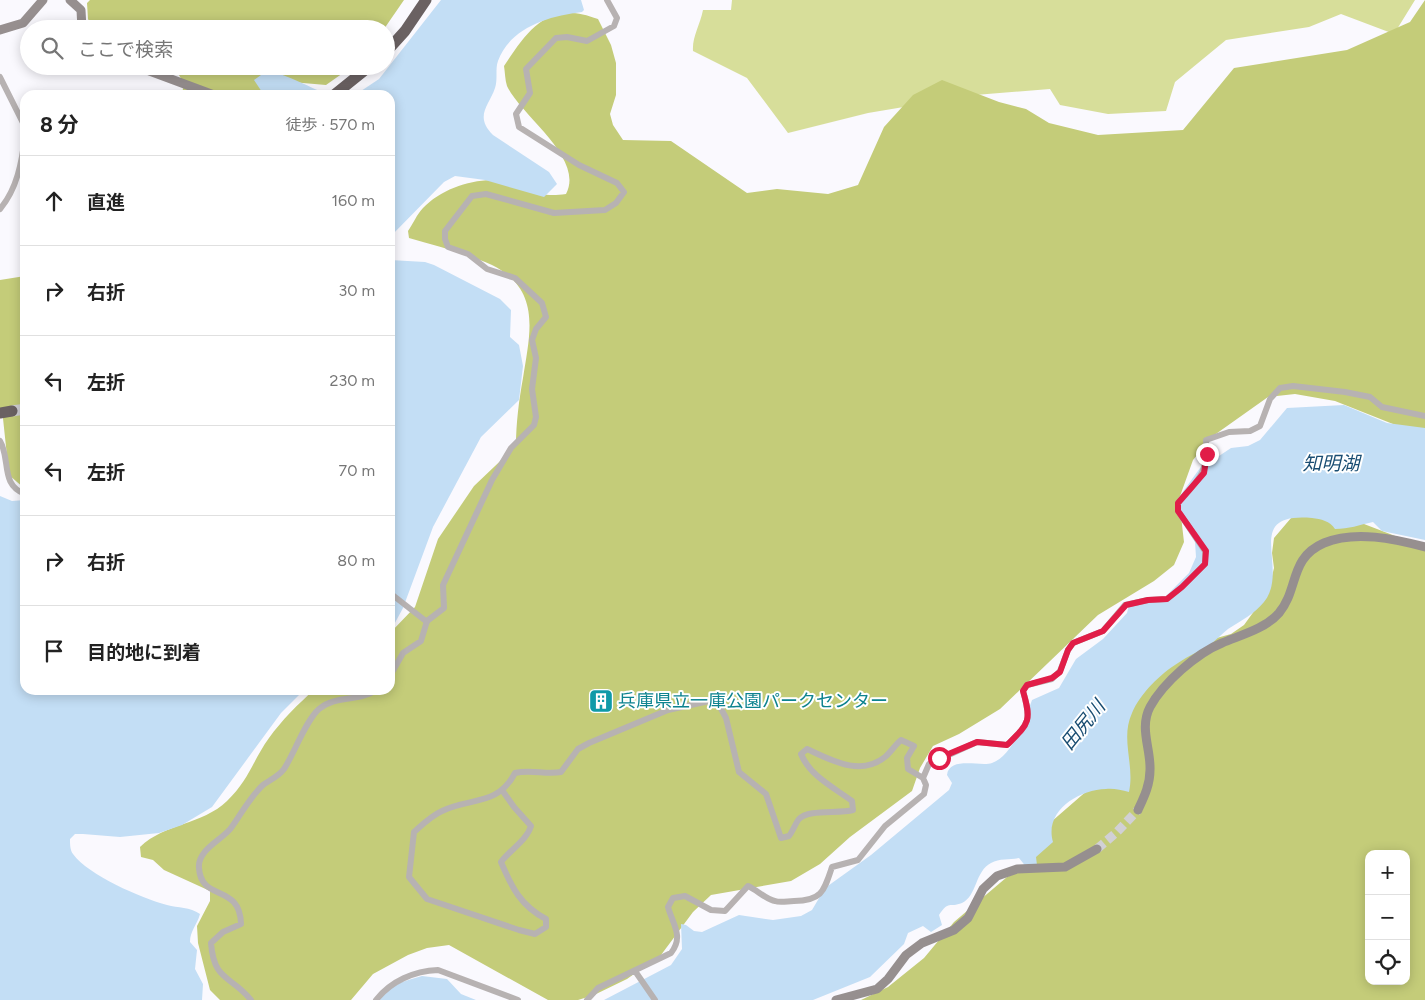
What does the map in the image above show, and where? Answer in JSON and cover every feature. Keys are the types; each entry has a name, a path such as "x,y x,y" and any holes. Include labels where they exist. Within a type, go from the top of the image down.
{"highway":[{"path":"395,42 426,0"},
{"path":"340,90 359,75"}],"main road":[{"path":"26,20 43,0"},
{"path":"70,0 81,10 82,20"},
{"path":"0,30 20,25"},
{"path":"160,75 201,90"},
{"path":"1138,810 1148,790 1151,770 1144,726 1148,709 1157,696 1187,665 1204,652 1250,632 1279,612 1300,563 1310,550 1325,542 1340,538 1399,540 1425,547"},
{"path":"836,1000 877,989 888,979 906,955 922,943 954,930 968,918 989,882 1006,872 1065,867 1097,848"}],"street":[{"path":"395,667 403,653 421,641 427,622 444,608 443,585 492,480 511,448 534,425 536,417 532,389 536,358 532,340 536,329 546,317 542,303 515,278 487,269 468,254 448,247 445,231 472,196 486,194 554,213 604,210 616,203 624,192 617,183 579,165 520,126 516,114 530,93 526,69 556,38 567,37 587,41 614,26 616,18 607,0"},
{"path":"0,77 20,117"},
{"path":"0,210 7,201 20,171"},
{"path":"923,778 929,764 977,742 1007,745 1025,726 1029,713 1023,691 1027,685 1052,678 1060,672 1068,650 1073,643 1103,631 1126,605 1148,600 1167,599 1205,564 1206,551 1178,511 1178,503 1204,473 1207,454 1206,440 1229,432 1250,431 1260,426 1270,399 1280,388 1293,386 1370,397 1382,407 1425,416"},
{"path":"0,441 5,456 4,476 12,487 20,491"},
{"path":"395,597 427,622"},
{"path":"251,1000 221,976 212,961 211,943 223,932 241,924 240,911 232,898 216,892 203,883 198,867 204,853 231,829 246,803 263,785 283,770 318,710 335,700 355,698 363,695"},
{"path":"502,790 514,808 531,826 528,834 510,850 501,862 519,899 532,912 546,919 546,927 536,934 518,930 427,900 409,877 414,832 443,810 492,797 510,783 515,773 524,771 552,774 561,772 578,749 589,743 668,710 709,701 719,705 726,718 739,772 766,794 776,830 781,838 789,836 800,818 807,814 853,810 852,801 816,775 805,763 801,754 807,749 845,766 862,767 884,758 901,740 914,746 907,758 908,769 923,778 926,785 924,794 885,826 858,860 832,867 826,885 817,897 810,901 774,902 759,891 748,886 725,911 711,910 685,896 673,898 668,907 679,938 678,944 671,953 598,988 587,1000"},
{"path":"376,1000 393,984 424,971 438,970 518,1000"},
{"path":"636,971 655,1000"}],"green space":[{"path":"90,0 404,0 390,20 88,20 87,3"},
{"path":"732,0 1415,0 1394,34 1341,14 1309,27 1226,40 1175,82 1166,111 1108,114 1060,105 1050,89 975,95 868,113 788,133 747,78 693,51 703,10 731,10"},
{"path":"1425,0 1425,433 1403,428 1335,401 1295,394 1268,397 1213,436 1193,460 1179,499 1184,542 1174,565 1154,581 1098,615 1000,709 959,734 933,746 920,768 912,791 850,837 820,864 791,881 711,895 693,912 661,955 627,979 594,995 578,1000 548,1000 449,945 427,948 408,955 373,974 351,1000 220,1000 210,990 198,943 197,926 210,901 210,891 164,870 153,860 141,857 140,847 161,833 206,815 227,801 246,778 274,731 290,712 309,695 395,695 395,628 415,607 438,539 474,486 516,446 518,412 528,345 529,314 526,300 519,287 508,275 492,265 461,253 409,238 408,231 421,210 431,201 449,190 471,183 492,180 502,181 546,195 566,194 569,180 567,166 549,138 514,98 506,84 504,66 532,29 542,21 566,13 581,14 598,19 611,45 616,63 616,95 610,114 613,125 623,140 671,141 747,193 777,189 828,194 858,185 884,127 913,95 942,80 999,102 1026,109 1049,123 1098,135 1183,130 1234,68 1347,50 1410,22"},
{"path":"178,75 340,75 326,85 280,81 270,90 183,90"},
{"path":"20,277 20,485 9,475 2,409 0,409 0,280"},
{"path":"1297,511 1338,514 1416,544 1425,545 1425,1000 861,1000 888,987 924,958 954,922 1007,877 1027,868 1051,822 1112,769 1133,706 1165,666 1213,639 1231,634 1244,625 1268,592 1274,568 1272,553 1274,538"}],"water":[{"path":"441,0 581,0 584,10 582,12 544,21 521,32 511,40 498,61 495,88 484,117 487,128 493,135 549,172 557,184 544,197 485,180 455,176 444,182 395,232 395,90 362,90 382,75 395,75 395,59"},
{"path":"261,75 282,75 318,90 261,90 254,80"},
{"path":"395,260 425,262 434,265 500,299 511,310 510,337 519,345 523,366 519,400 481,437 433,527 403,608 395,623"},
{"name":"知明湖","path":"1344,405 1387,423 1425,428 1425,540 1382,531 1373,522 1349,528 1335,529 1325,521 1312,518 1290,518 1278,524 1272,533 1273,574 1271,588 1264,602 1252,614 1228,629 1211,644 1182,660 1164,673 1145,692 1132,713 1127,733 1130,772 1129,792 1114,789 1095,790 1075,798 1058,812 1052,831 1053,842 1036,857 1037,865 1027,868 1019,858 994,861 982,872 967,900 947,906 942,910 939,915 942,925 931,932 923,926 908,933 904,944 870,977 813,1000 604,1000 671,965 682,949 681,924 694,931 702,932 739,915 773,920 801,916 812,910 825,888 871,855 949,790 952,783 947,775 949,769 966,763 992,763 1006,753 1017,736 1032,700 1059,688 1076,659 1103,639 1127,613 1129,605 1164,598 1189,573 1196,557 1195,542 1175,511 1177,500 1200,468 1211,464 1216,458 1231,448 1248,446 1260,440 1287,408"},
{"path":"0,496 12,501 20,500 20,695 299,695 281,713 212,807 182,825 159,833 120,837 75,834 70,839 73,854 80,862 102,878 143,897 167,905 192,910 200,914 190,942 197,950 195,969 203,984 202,1000 0,1000"},
{"path":"422,976 447,979 461,994 476,1000 373,1000 384,991 396,985"}],"tunnel":[{"path":"12,411 20,410"},
{"path":"1097,849 1138,810"}],"place":[{"name":"兵庫県立一庫公園パークセンター","path":"601,701"}],"route":[{"path":"939,758 977,742 1007,745 1025,726 1029,713 1023,691 1027,685 1052,678 1060,672 1068,650 1073,643 1103,631 1126,605 1148,600 1167,599 1205,564 1206,551 1178,511 1178,503 1204,473 1207,454"}],"water label":[{"name":"田尻川","path":"1083,725"}]}
